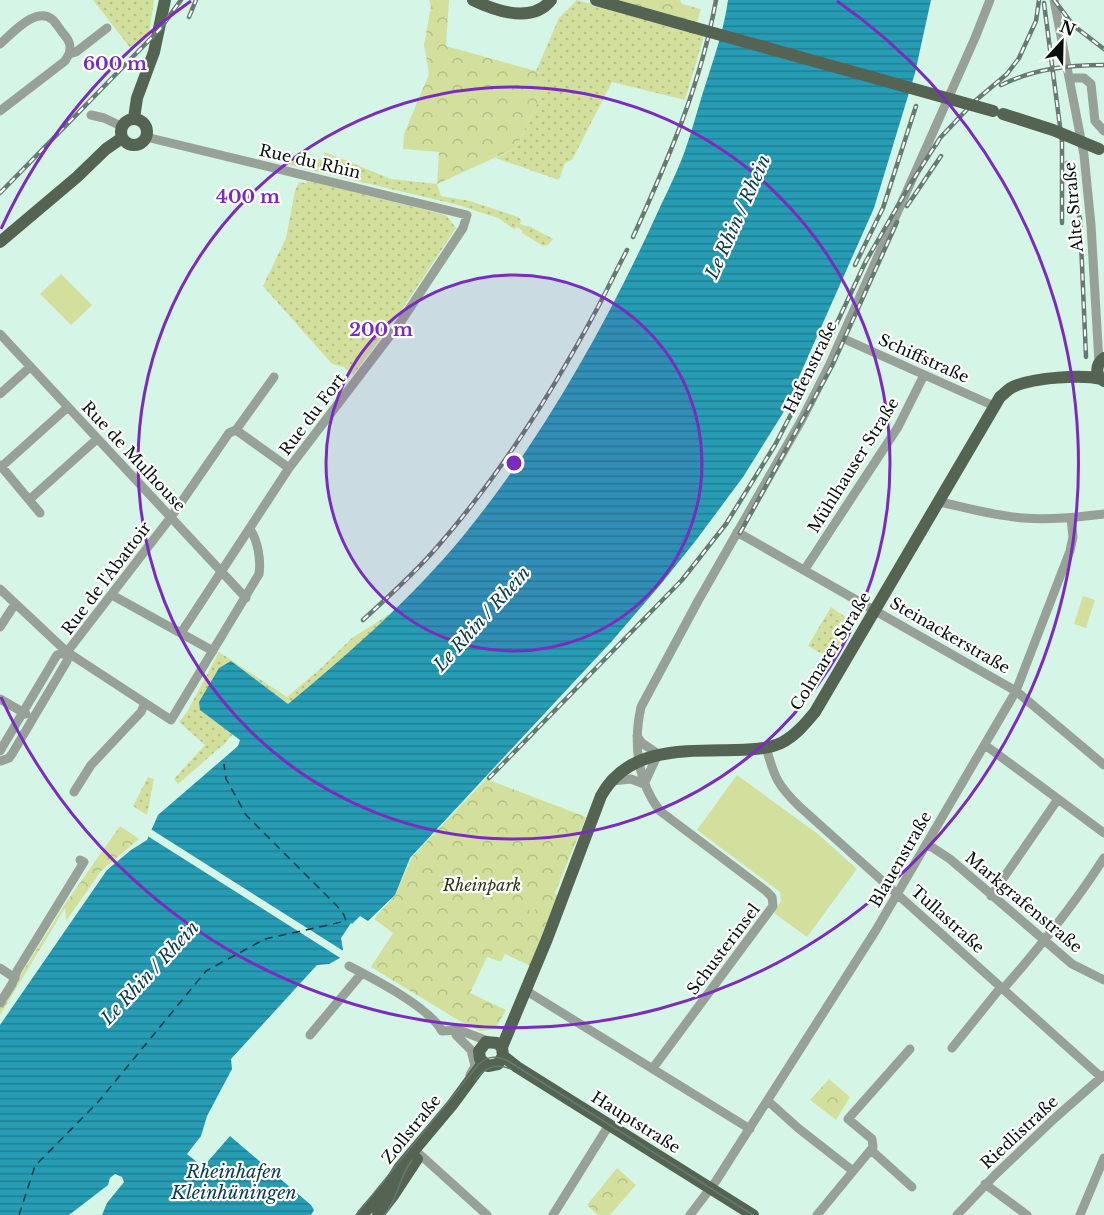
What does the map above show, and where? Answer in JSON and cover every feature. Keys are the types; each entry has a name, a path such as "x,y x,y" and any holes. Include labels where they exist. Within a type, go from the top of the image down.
{"main road":[{"path":"134,118 137,98 154,52 165,0"},
{"path":"473,0 526,14 540,10 551,0"},
{"path":"596,0 993,111 1053,130 1101,151"},
{"path":"0,242 77,177 122,132 126,121 134,118 145,124 146,137 135,145 128,144 122,132"},
{"path":"1100,362 1097,373 1103,381"},
{"name":"Colmarer Straße","path":"1078,376 1100,362"},
{"name":"Colmarer Straße","path":"492,1054 504,1040 516,1016 517,1008 547,939 601,796 610,782 622,770 639,760 658,754 766,747 779,744 791,736 815,712 940,502 994,406 1006,391 1018,385 1078,376 1103,381"},
{"name":"Zollstraße","path":"378,1215 394,1194 418,1152 492,1054"},
{"name":"Zollstraße","path":"363,1214 389,1185 400,1167 418,1152 492,1054"},
{"name":"Hauptstraße","path":"492,1054 508,1069 709,1191 753,1215"},
{"name":"Hauptstraße","path":"709,1191 741,1215"}],"street":[{"name":"Hafenstraße","path":"639,760 637,736 641,707 737,531 801,421 842,338 990,0"},
{"name":"Alte Straße","path":"1054,0 1080,129 1088,189 1100,362"},
{"path":"0,44 31,18 41,16 53,20 70,44 69,54 65,61 0,111"},
{"path":"69,54 76,52 107,28"},
{"path":"1070,78 1084,78 1091,84 1095,121 1104,131"},
{"path":"91,115 104,118 122,132"},
{"name":"Rue du Rhin","path":"146,137 467,215"},
{"name":"Rue du Fort","path":"181,633 290,468 402,320 463,228 467,215"},
{"name":"Rue de Mulhouse","path":"0,334 246,598"},
{"name":"Alte Straße","path":"1098,334 1104,345"},
{"name":"Schiffstraße","path":"842,338 994,406"},
{"path":"0,394 30,367"},
{"name":"Mühlhauser Straße","path":"805,569 898,428 924,375"},
{"name":"Rue de l'Abattoir","path":"67,652 67,661 9,758 1,756 23,712 57,655 67,652 112,595 171,517 229,433 236,430 274,377"},
{"path":"40,513 0,467 68,407"},
{"path":"236,430 290,468"},
{"path":"30,499 97,439"},
{"path":"940,502 1023,518 1071,518 1104,514"},
{"name":"Blauenstraße","path":"690,1215 709,1191 750,1129 897,894 1016,691 1070,551 1073,537 1071,518"},
{"path":"0,589 67,652 171,720 259,574 260,566 255,537 250,529"},
{"name":"Steinackerstraße","path":"737,531 1016,691 1104,765"},
{"path":"112,595 213,651"},
{"path":"0,627 15,604"},
{"path":"0,699 33,718"},
{"path":"74,792 91,765 141,712 145,703"},
{"path":"610,782 631,779 644,784 658,754 642,743 637,736"},
{"path":"985,745 1104,833"},
{"name":"Tullastraße","path":"766,747 775,777 782,790 1103,1076"},
{"name":"Schusterinsel","path":"639,760 644,784 660,811 766,891 772,897 773,906 653,1068"},
{"path":"991,896 1058,799"},
{"name":"Markgrafenstraße","path":"927,844 950,859 1072,964 1104,980"},
{"path":"952,1048 1002,988 1045,942 1104,858"},
{"path":"0,1003 84,862 80,860"},
{"name":"Hauptstraße","path":"349,966 426,1012 437,1022 442,1031 456,1035 492,1054"},
{"path":"0,968 15,978"},
{"path":"310,1035 362,973"},
{"path":"525,990 750,1129"},
{"name":"Hauptstraße","path":"444,1030 459,1030 492,1054"},
{"path":"456,1035 473,1054 475,1066 469,1076 468,1085"},
{"path":"817,1215 873,1147 872,1139 848,1119 910,1049"},
{"name":"Riedlistraße","path":"957,1215 985,1184 1103,1076"},
{"path":"768,1101 853,1171"},
{"path":"553,1215 607,1128"},
{"path":"871,1150 912,1187"},
{"path":"418,1152 487,1215"},
{"path":"1080,1215 1104,1158"},
{"path":"985,1184 1027,1215"}],"green space":[{"path":"93,0 154,0 149,34 132,50"},
{"path":"429,0 449,0 446,46 536,71 547,82 516,148 437,184 439,152 403,149 404,134 429,74 424,45 431,6"},
{"path":"577,0 704,36 685,100 612,82 572,160 565,163 559,180 496,158 516,148 547,82 536,71 559,18"},
{"path":"614,0 680,0 682,4 701,9 697,23"},
{"path":"325,152 391,179 437,184 441,196 470,201 518,217 521,220 520,224 529,226 553,239 548,245 543,246 522,233 522,230 517,227 514,229 498,218 458,205 286,164 284,156 298,161 323,159"},
{"path":"307,180 446,215 456,228 401,311 353,375 344,367 332,364 263,286 286,238 295,191 299,182 306,183"},
{"path":"61,274 92,305 71,325 40,294"},
{"path":"1083,596 1095,600 1086,628 1074,624"},
{"path":"831,607 851,621 831,659 808,646"},
{"path":"391,613 343,659 288,704 231,661 200,710 233,734 178,784 174,779 205,745 179,722 187,712 219,652 287,697 352,638"},
{"path":"737,775 818,834 857,869 807,937 774,913 781,901 780,892 697,830"},
{"path":"148,777 154,779 147,815 133,806"},
{"name":"Rheinpark","path":"486,779 586,817 555,893 558,897 531,966 505,954 501,962 487,957 470,993 506,1010 495,1029 480,1031 371,967 393,933 374,919 395,895 412,857"},
{"path":"120,826 139,839 101,871 66,921 65,908 0,1015 0,1008 65,904"},
{"path":"540,896 533,915 526,905 532,897"},
{"path":"829,1079 850,1097 836,1120 810,1100"},
{"path":"617,1168 636,1185 610,1215 598,1215 587,1205"}],"water":[{"path":"728,0 931,0 915,73 874,208 783,413 743,477 697,539 612,641 410,858 395,895 368,921 360,916 351,923 341,938 343,950 340,958 329,964 317,965 231,1059 232,1069 207,1116 201,1136 187,1154 203,1167 230,1136 314,1210 311,1215 102,1215 107,1203 124,1182 122,1177 115,1174 110,1178 108,1185 69,1215 0,1215 0,1025 107,870 147,840 158,815 238,746 240,740 200,710 199,702 219,668 231,661 288,704 335,665 423,581 464,535 519,461 592,342 673,180 686,147 716,52"}],"pier":[{"path":"149,828 345,952 342,959 146,835"}],"ferry route":[{"path":"19,1215 35,1166 99,1101 206,971 265,939 346,921 337,906 246,815 226,779 224,764"}],"tram line":[{"path":"356,1215 478,1065 488,1058 496,1057 508,1061 753,1215"},
{"path":"475,1080 491,1067 500,1066 511,1069"},
{"path":"384,1215 393,1202 412,1160"}],"railway":[{"path":"0,193 160,29 181,0"},
{"path":"189,17 196,0"},
{"path":"633,237 682,121 702,62 716,0"},
{"path":"936,145 975,101 1007,74 1019,58 1036,21 1039,0"},
{"path":"1054,0 1074,26 1104,49"},
{"path":"1044,3 1062,142 1062,223"},
{"path":"1001,85 1026,75 1051,69 1104,65"},
{"path":"855,265 883,208 916,106"},
{"path":"489,778 682,580 726,524 775,445 819,361 866,261 940,138"},
{"path":"907,206 941,156"},
{"path":"1067,163 1080,219 1086,357"},
{"path":"740,533 832,366 897,222"},
{"path":"363,620 429,556 461,519 504,461 563,370 627,250"}],"water label":[{"name":"Le Rhin / Rhein","path":"738,217"},
{"name":"Le Rhin / Rhein","path":"482,619"},
{"name":"Le Rhin / Rhein","path":"150,973"},
{"name":"Rheinhafen Kleinhüningen","path":"234,1182"}]}
